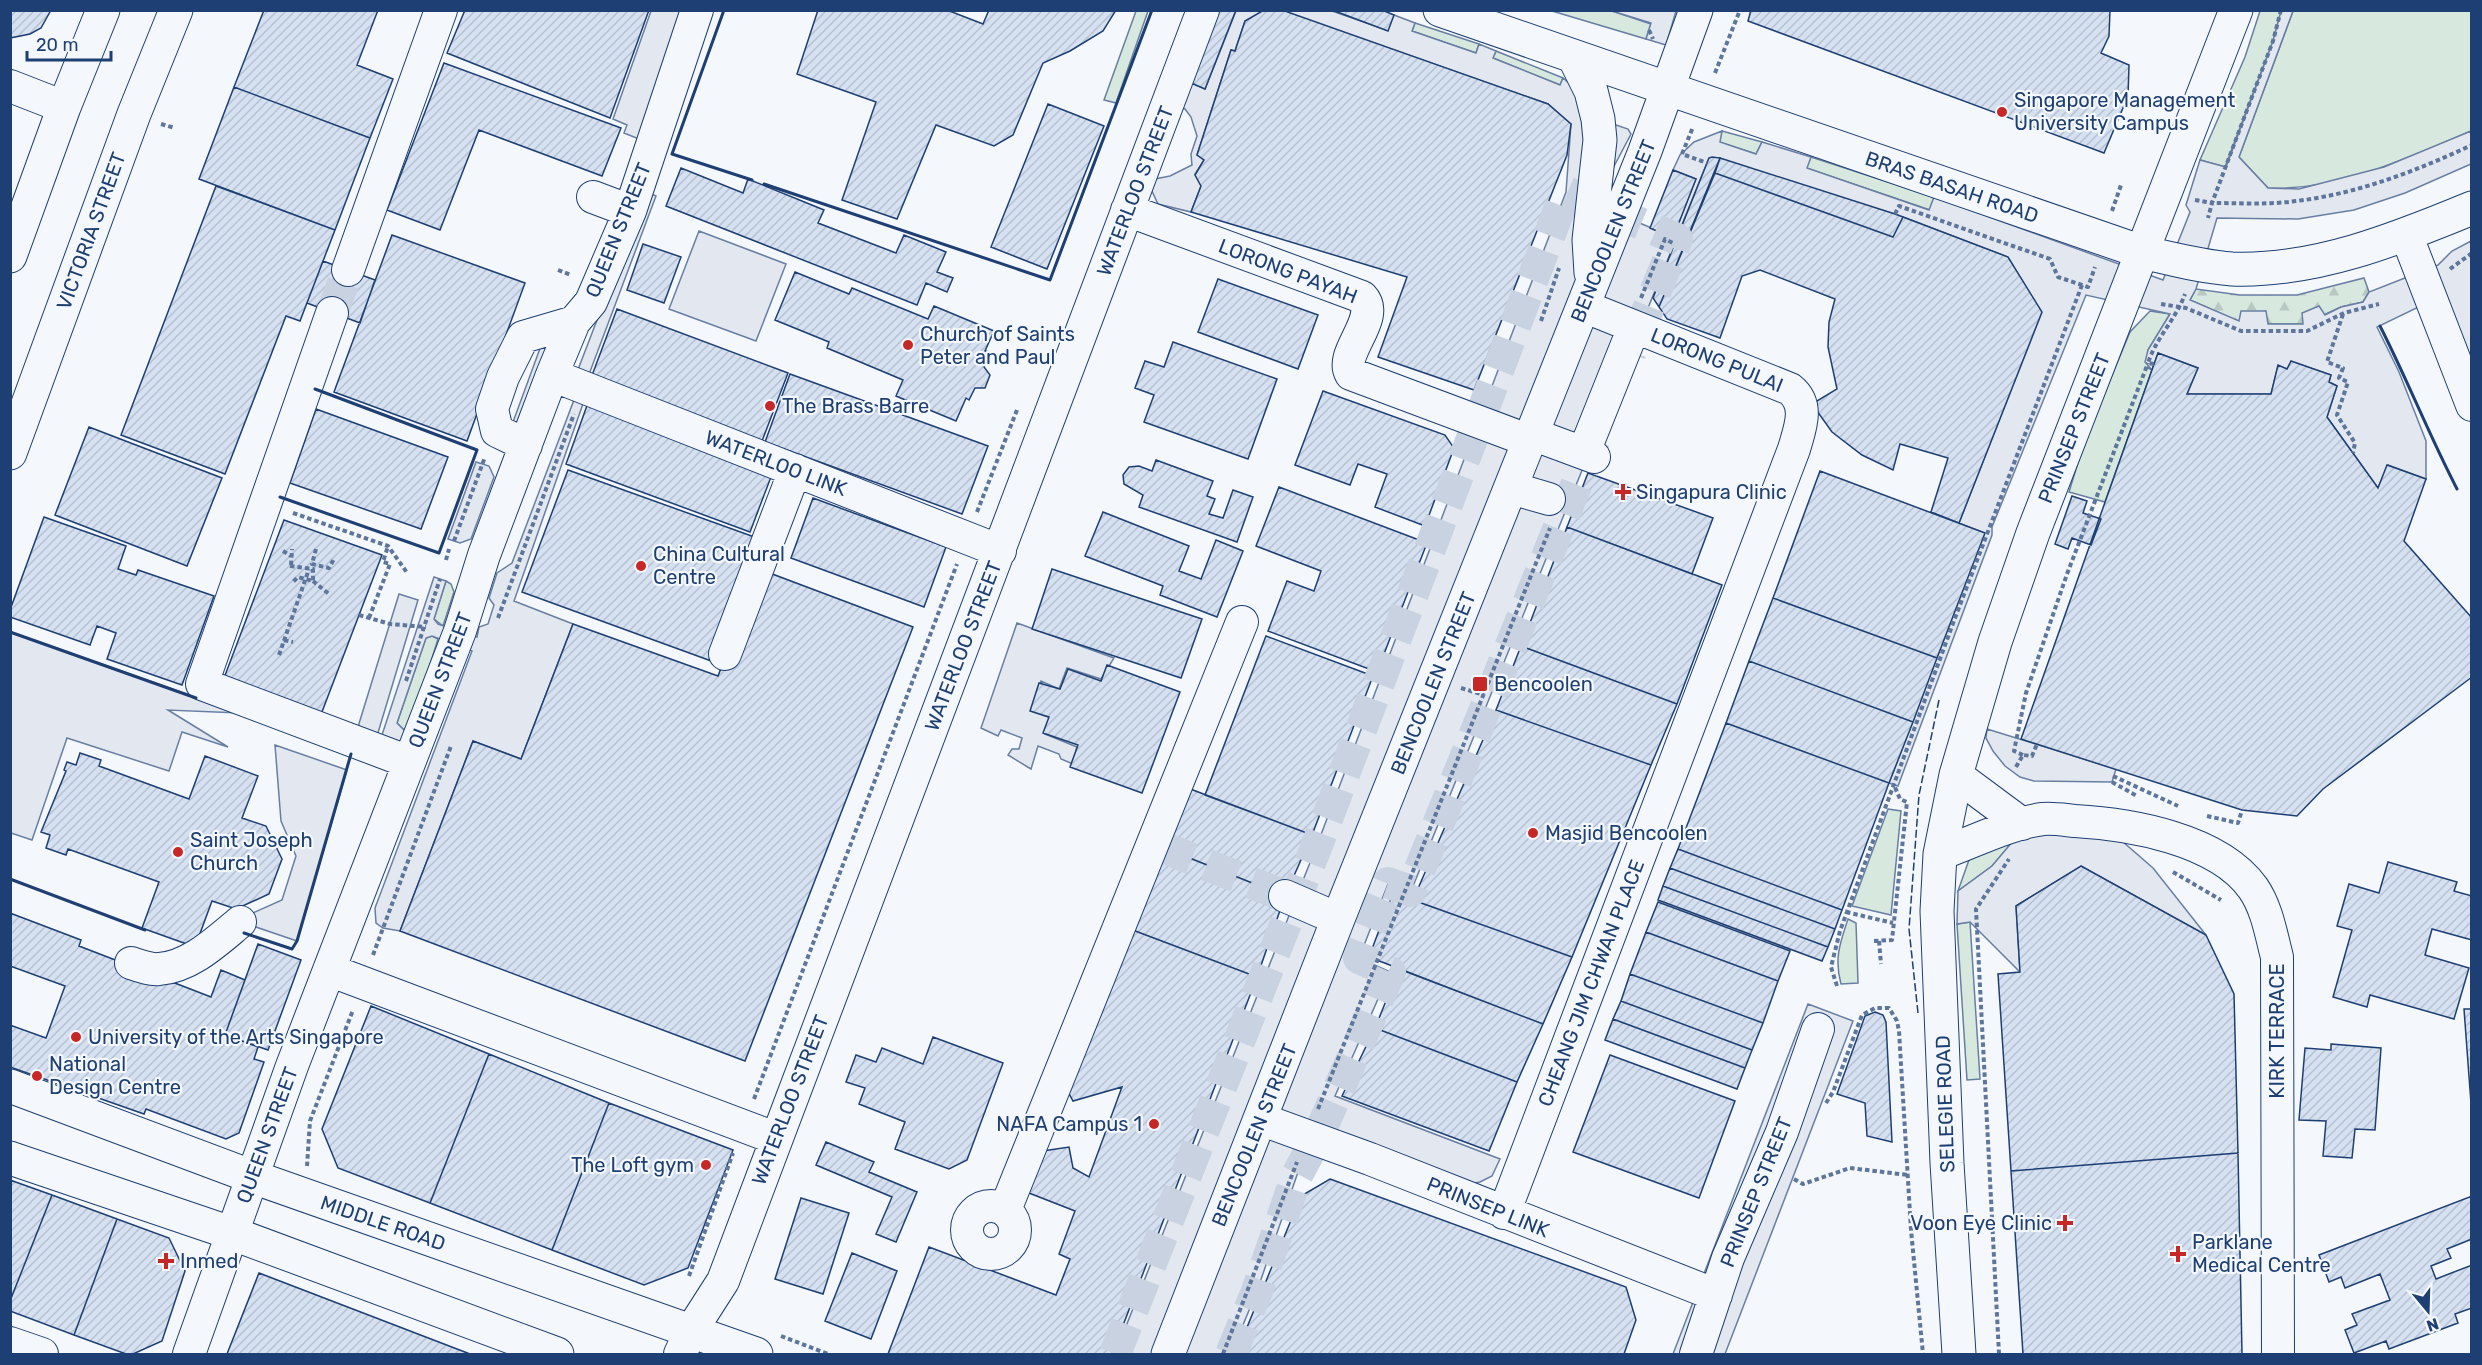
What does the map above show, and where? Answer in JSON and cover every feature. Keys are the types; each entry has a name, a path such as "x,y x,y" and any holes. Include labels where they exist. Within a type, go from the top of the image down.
{"main road":[{"path":"10,256 64,107 103,10"},
{"name":"VICTORIA STREET","path":"10,453 134,114 176,10"},
{"name":"BRAS BASAH ROAD","path":"1440,10 1575,59 2142,252 2193,264 2233,269 2311,264 2406,234 2472,208"},
{"name":"BENCOOLEN STREET","path":"1168,1354 1338,919 1587,296 1696,10"},
{"name":"PRINSEP STREET","path":"1940,854 1956,775 1995,642 2029,544 2236,10"},
{"path":"1575,59 1591,90 1598,118 1600,140 1589,240 1587,296"},
{"name":"SELEGIE ROAD","path":"1940,854 1937,911 1946,1141 1959,1354"},
{"name":"MIDDLE ROAD","path":"10,1086 701,1345 765,1344"},
{"path":"10,1158 231,1233 557,1354"}],"street":[{"path":"348,270 441,10"},
{"name":"QUEEN STREET","path":"189,1354 231,1233 329,970 460,631 484,555 552,375 574,322 591,302 630,211 697,10"},
{"name":"WATERLOO STREET","path":"701,1345 775,1138 1000,551 1203,10"},
{"path":"10,86 64,107"},
{"path":"593,197 630,211"},
{"name":"LORONG PAYAH","path":"1127,210 1362,297 1366,302 1367,314 1348,363 1351,374 1531,437"},
{"path":"2406,234 2472,405"},
{"name":"LORONG PULAI","path":"1587,296 1629,334 1790,389 1797,394 1803,410 1794,449"},
{"path":"332,313 202,684 264,701 409,762"},
{"path":"526,445 497,431 492,409 503,378 523,337 574,322"},
{"path":"1531,437 1589,455 1629,334"},
{"name":"WATERLOO LINK","path":"552,375 1000,551"},
{"name":"CHEANG JIM CHWAN PLACE","path":"1504,1214 1794,449"},
{"path":"725,654 795,470"},
{"path":"1511,488 1550,511"},
{"path":"1005,1210 1106,976 1242,622"},
{"path":"1956,775 2019,836"},
{"name":"KIRK TERRACE","path":"1940,854 2019,836 2044,819 2106,822 2151,831 2206,851 2232,868 2253,888 2268,920 2277,957 2278,1354"},
{"path":"1285,896 1338,919"},
{"path":"131,963 157,970 174,966 201,953 240,922"},
{"path":"329,970 775,1138"},
{"name":"PRINSEP STREET","path":"1696,1354 1728,1258 1782,1132 1818,1029"},
{"name":"PRINSEP LINK","path":"1260,1119 1370,1159 1504,1214 1716,1294"},
{"path":"10,1343 42,1354"}],"path":[{"path":"1723,54 1740,10"},
{"path":"2208,218 2273,41 2281,10"},
{"path":"2193,200 2212,203 2295,202 2373,185 2435,162 2472,145"},
{"path":"1685,155 1707,163"},
{"path":"1895,214 1899,206 2050,259 2058,277 2088,287"},
{"path":"1629,334 1665,239 1675,244"},
{"path":"1838,986 1831,967 1846,912 2082,285"},
{"path":"2037,744 2032,756 2014,751 2015,737 2026,693 2067,574 2151,363 2152,351 2181,307 2186,294"},
{"path":"2161,304 2181,307 2241,331 2307,331 2344,313 2379,304"},
{"path":"2344,313 2327,362 2343,368 2339,378 2348,382 2337,415 2355,443 2353,453"},
{"path":"687,1281 744,1125 1019,406"},
{"path":"494,628 577,408"},
{"path":"454,541 486,452"},
{"path":"265,503 388,546 408,574"},
{"path":"1314,1119 1550,511"},
{"path":"369,618 390,564 383,562 388,546"},
{"path":"290,566 329,568 334,559 311,567 289,564 292,549"},
{"path":"446,560 449,549"},
{"path":"283,551 291,556"},
{"path":"311,567 313,581"},
{"path":"279,655 311,567"},
{"path":"292,582 298,577 313,581 329,594"},
{"path":"359,615 390,624 424,627"},
{"path":"284,640 294,642"},
{"path":"307,1168 310,1121 364,983 454,737"},
{"path":"2016,767 2023,755"},
{"path":"2114,776 2186,809"},
{"path":"1874,941 1892,940 1907,802 1900,799 1893,784"},
{"path":"2196,814 2238,823 2242,810"},
{"path":"2000,1354 1976,909 2019,836"},
{"path":"2171,870 2230,905"},
{"path":"1846,912 1893,923"},
{"path":"1880,941 1881,964"},
{"path":"1980,983 1987,983"},
{"path":"1822,1108 1833,1092 1862,1015 1875,1008 1889,1008 1899,1031 1923,1354"},
{"path":"1223,1354 1301,1151"},
{"path":"1790,1177 1803,1184 1851,1168 1909,1175 1908,1173"},
{"path":"765,1344 828,1354"}],"green space":[{"path":"1136,11 1148,11 1116,103 1104,100"},
{"path":"1552,11 1612,11 1651,24 1646,39"},
{"path":"2260,11 2281,11 2273,41 2225,167 2200,160 2245,57"},
{"path":"2293,11 2471,11 2471,131 2372,171 2321,184 2294,188 2268,188 2239,157"},
{"path":"1415,23 1479,44 1476,53 1412,31"},
{"path":"1496,51 1563,78 1560,85 1493,58"},
{"path":"1722,131 1762,142 1756,154 1719,142"},
{"path":"1811,157 1934,197 1930,210 1806,168"},
{"path":"2364,278 2369,292 2363,302 2341,307 2304,324 2268,324 2265,311 2240,322 2190,300 2196,289 2240,295 2297,295"},
{"path":"2150,311 2170,314 2148,350 2148,368 2152,370 2105,502 2069,492 2084,443 2130,332"},
{"path":"446,581 451,584 454,592 443,626 434,619"},
{"path":"432,636 438,639 408,734 397,723 426,638"},
{"path":"1888,809 1901,811 1891,915 1852,906"},
{"path":"2014,840 1992,866 1958,891 1970,857"},
{"path":"1848,919 1856,923 1858,983 1841,984 1838,959"},
{"path":"1970,922 1980,1079 1967,1080 1957,924"}],"shaded area":[{"path":"1676,10 1666,45 1646,39 1651,23 1612,11"},
{"path":"651,11 681,11 639,139 624,133 627,125 613,119"},
{"path":"1236,11 1264,11 1245,21 1235,51 1231,50 1197,155 1204,160 1195,174 1201,186 1191,212 1158,204 1151,189 1155,179 1170,176 1192,165 1191,154 1197,136 1191,117 1185,109 1169,103 1189,82 1205,89"},
{"path":"1282,11 1332,11 1387,30 1394,15 1415,23 1412,31 1476,53 1479,44 1496,51 1493,58 1560,85 1563,78 1577,90 1584,103 1587,201 1673,237 1696,179 1673,170 1680,155 1694,142 1722,131 1720,142 1756,154 1762,142 1811,157 1807,168 1929,210 1934,197 2163,280 2190,212 2186,205 2200,160 2226,167 2273,41 2281,11 2293,11 2239,157 2268,188 2299,189 2384,167 2471,131 2471,164 2405,193 2354,210 2298,219 2217,218 2196,289 2190,300 2239,321 2241,311 2266,311 2268,324 2303,324 2302,313 2319,306 2325,315 2341,307 2363,302 2369,292 2438,265 2452,251 2471,241 2471,381 2439,297 2377,327 2399,372 2426,441 2426,479 2388,465 2378,488 2327,417 2337,386 2329,382 2331,375 2292,362 2287,369 2278,366 2271,394 2187,394 2198,368 2158,353 2152,370 2145,362 2148,350 2170,314 2086,295 1992,527 1992,535 1898,786 1889,783 1984,533 1959,523 2041,312 2008,257 1903,217 1893,237 1715,173 1720,158 1709,158 1411,891 1388,884 1359,958 1390,972 1335,1096 1500,1159 1492,1176 1480,1182 1465,1185 1320,1132 1297,1175 1257,1291 1231,1354 1115,1354 1317,845 1566,192 1571,124 1548,104"},
{"path":"1613,124 1628,129 1631,134 1603,187"},
{"path":"651,194 656,196 588,377 580,372 579,367 617,268"},
{"path":"699,231 786,264 756,341 669,309"},
{"path":"551,340 521,425 513,422 542,343"},
{"path":"585,398 514,601 573,624 521,759 473,741 400,931 383,928 376,923 375,908 472,651 432,636 426,638 397,723 408,734 403,743 380,741 434,577 446,581 434,619 438,624 477,637 479,627 488,624 494,605 489,598 497,573 512,563 574,400"},
{"path":"476,462 489,466 494,477 471,539 460,543 448,539"},
{"path":"399,594 418,600 377,736 357,730"},
{"path":"1017,623 1114,658 1101,679 1067,668 1059,689 1041,681 1031,711 1051,718 1045,734 1077,747 1073,764 1061,759 1059,754 1038,746 1031,769 1008,755 1012,749 1019,749 1022,738 1001,730 998,736 981,728"},
{"path":"11,632 240,713 168,710 228,747 182,732 169,771 67,738 32,840 11,833"},
{"path":"1987,729 2116,769 2112,782 2034,781 2020,777 2005,766 1993,751 1986,738"},
{"path":"275,745 347,770 297,941 250,925 253,913 282,900 296,856 281,821"},
{"path":"2017,830 2115,835 2153,868 2206,935 2081,866 2016,906 2020,972 1970,922 1957,924 1958,891 1992,866 2014,840"},
{"path":"1808,1004 1853,1021 1725,1354 1673,1354"}],"building":[{"path":"10,10 51,10 41,28 30,34 10,38"},
{"path":"264,10 378,10 357,65 393,79 370,138 234,87"},
{"path":"465,10 649,10 610,118 447,53"},
{"path":"818,10 947,10 983,24 989,10 1116,10 1103,31 1070,51 1043,63 1013,135 994,146 936,125 897,219 842,200 876,102 797,74"},
{"path":"1217,10 1236,10 1205,89 1189,82"},
{"path":"1264,10 1282,10 1548,104 1571,124 1567,155 1474,390 1378,357 1407,277 1191,212 1201,186 1195,175 1204,160 1197,155 1231,50 1235,51 1245,21"},
{"path":"1332,10 1382,10 1394,15 1388,31"},
{"path":"1751,10 2110,10 2109,36 2101,53 2129,65 2128,96 2104,153 1748,21"},
{"path":"444,63 621,128 602,176 479,130 440,230 387,210"},
{"path":"234,87 370,138 335,230 199,179"},
{"path":"1048,104 1104,126 1047,269 991,247"},
{"path":"1709,158 1720,158 1659,307 1653,298"},
{"path":"1720,158 1903,217 1893,237 1715,173"},
{"path":"681,168 743,193 748,179 824,210 818,223 896,253 904,235 946,252 937,272 953,278 947,292 926,283 917,305 666,206"},
{"path":"1673,170 1696,179 1673,238 1650,228"},
{"path":"1715,173 1893,237 1903,217 2008,257 2042,312 1959,523 1931,512 1948,458 1900,444 1893,470 1862,455 1832,432 1812,404 1837,389 1828,347 1829,322 1835,299 1760,270 1742,276 1720,338 1667,319 1659,307"},
{"path":"216,186 335,230 300,321 286,316 225,474 121,435"},
{"path":"392,235 525,283 467,441 334,392"},
{"path":"643,244 681,257 664,303 627,290"},
{"path":"323,261 375,280 360,323 307,303"},
{"name":"Church of Saints Peter and Paul","path":"795,272 849,294 852,288 928,319 934,306 994,331 985,351 990,352 984,367 990,375 985,388 975,388 969,400 966,398 956,421 896,396 903,380 827,348 829,342 775,320"},
{"path":"1218,279 1318,315 1298,369 1198,332"},
{"path":"617,309 788,373 762,441 591,378"},
{"path":"1173,342 1277,379 1248,459 1144,422 1154,395 1135,388 1145,361 1164,367"},
{"path":"2158,353 2198,368 2187,394 2271,394 2278,365 2287,369 2291,361 2331,375 2329,382 2337,386 2327,417 2378,488 2387,465 2426,479 2404,541 2472,618 2472,677 2323,789 2297,816 2242,810 2021,739"},
{"path":"790,374 988,446 962,514 765,442"},
{"path":"1323,391 1445,435 1454,448 1425,526 1375,507 1387,474 1358,464 1350,485 1295,465"},
{"path":"589,400 774,469 750,532 566,464"},
{"path":"316,409 448,457 421,529 290,483"},
{"path":"89,427 222,478 187,566 55,515"},
{"path":"1156,460 1213,481 1207,496 1215,499 1209,514 1223,518 1233,490 1253,497 1237,542 1139,507 1143,495 1124,484 1123,475 1129,467 1139,466 1152,471"},
{"name":"China Cultural Centre","path":"568,470 760,539 714,662 522,592"},
{"path":"1820,471 1985,533 1937,658 1773,598"},
{"path":"1588,473 1713,518 1692,574 1567,527"},
{"path":"1279,487 1427,543 1377,672 1268,631 1287,581 1314,591 1321,571 1256,546"},
{"path":"2072,496 2087,501 2083,513 2101,519 2091,545 2072,538 2068,549 2055,544"},
{"path":"813,498 946,547 924,607 791,558"},
{"path":"1103,512 1189,546 1179,571 1201,579 1216,540 1243,551 1217,617 1160,595 1163,586 1085,556"},
{"path":"44,517 126,546 118,569 136,575 138,570 214,596 182,685 107,659 116,633 97,626 90,645 10,617 10,610"},
{"path":"284,520 382,555 320,717 224,678"},
{"path":"1567,527 1722,585 1677,704 1521,646"},
{"path":"759,569 913,627 745,1061 400,931 473,741 521,759 573,624 718,676"},
{"path":"1052,569 1202,619 1181,678 1032,629"},
{"path":"1773,598 1937,658 1913,722 1749,661"},
{"path":"1266,636 1373,676 1312,835 1205,795"},
{"path":"1521,646 1677,704 1651,765 1496,710"},
{"path":"1749,661 1913,722 1889,783 1726,723"},
{"path":"1107,665 1180,692 1142,793 1070,767 1078,745 1043,733 1049,717 1030,711 1039,683 1060,689 1068,669 1101,681"},
{"name":"Masjid Bencoolen","path":"1496,710 1651,765 1572,957 1413,900"},
{"path":"1726,723 1889,783 1842,910 1678,849"},
{"name":"Saint Joseph Church","path":"80,753 101,760 99,766 189,799 205,756 258,776 242,818 266,826 282,859 269,894 236,909 212,901 195,947 142,928 159,882 68,849 66,855 46,848 50,835 41,832 66,771 64,770 67,762 76,765"},
{"path":"1185,787 1312,835 1285,896 1162,847"},
{"path":"1162,847 1285,896 1257,977 1130,929"},
{"path":"1678,849 1842,910 1835,929 1670,868"},
{"path":"2388,862 2457,882 2454,891 2472,896 2472,940 2432,929 2425,955 2469,968 2454,1019 2370,995 2367,1007 2333,997 2352,930 2337,926 2349,884 2379,893"},
{"path":"2081,866 2206,935 2234,994 2238,1153 2011,1171 1998,974 2020,972 2016,906"},
{"path":"1670,868 1835,929 1828,947 1663,886"},
{"path":"1663,886 1828,947 1822,961 1658,900"},
{"path":"1393,893 1572,957 1543,1024 1369,957"},
{"path":"1658,902 1790,951 1778,981 1646,932"},
{"name":"National Design Centre","path":"10,913 81,940 79,946 211,997 221,970 245,980 225,1035 258,1047 254,1059 264,1062 239,1133 226,1139 146,1109 144,1114 10,1067 10,1025 46,1038 65,986 10,966"},
{"name":"NAFA Campus 1","path":"1130,929 1257,977 1112,1354 888,1354 929,1247 1056,1295 1070,1259 1059,1254 1075,1211 1029,1193 1043,1151 1069,1147 1073,1168 1089,1177 1122,1087 1073,1101 1065,1086"},
{"path":"1646,932 1778,981 1763,1023 1630,974"},
{"path":"258,944 301,960 268,1050 225,1035"},
{"path":"1399,969 1543,1024 1517,1082 1375,1028"},
{"path":"1630,974 1763,1023 1752,1050 1621,1001"},
{"path":"1621,1001 1752,1050 1745,1068 1613,1019"},
{"path":"371,1006 489,1054 430,1203 338,1168 322,1129"},
{"path":"2464,1009 2472,1009 2472,1117"},
{"path":"1875,1012 1883,1015 1886,1022 1892,1142 1867,1136 1865,1103 1837,1094 1865,1016"},
{"path":"1613,1019 1745,1068 1737,1089 1605,1040"},
{"path":"1375,1028 1517,1082 1489,1151 1342,1096"},
{"path":"933,1037 1003,1063 967,1160 949,1169 895,1149 905,1122 859,1104 865,1088 846,1082 856,1055 876,1062 882,1048 923,1064"},
{"path":"2331,1044 2381,1048 2375,1130 2355,1129 2352,1158 2323,1156 2326,1121 2299,1120 2305,1048 2331,1050"},
{"path":"489,1054 609,1103 552,1250 430,1203"},
{"path":"1610,1055 1735,1101 1699,1198 1573,1152"},
{"path":"609,1103 733,1150 688,1268 644,1285 552,1250"},
{"path":"826,1142 874,1162 869,1172 917,1192 896,1242 876,1234 892,1197 816,1165"},
{"path":"2238,1153 2242,1354 2023,1354 2011,1171"},
{"path":"1330,1179 1626,1287 1636,1320 1624,1354 1236,1354 1301,1196"},
{"path":"10,1180 52,1195 10,1301"},
{"path":"52,1195 117,1219 74,1335 10,1311 10,1301"},
{"path":"2472,1196 2472,1239 2447,1249 2451,1258 2431,1266 2436,1279 2472,1265 2472,1308 2455,1314 2458,1323 2389,1349 2386,1341 2354,1353 2345,1330 2357,1325 2352,1314 2390,1300 2380,1274 2345,1288 2341,1277 2329,1282 2319,1255"},
{"path":"801,1198 849,1213 823,1294 775,1279"},
{"path":"117,1219 169,1238 185,1271 162,1341 133,1354 126,1354 74,1335"},
{"path":"852,1253 897,1271 871,1339 825,1321"},
{"path":"259,1273 470,1354 227,1354"}],"tunnel":[{"path":"1115,1354 1317,845 1566,192 1677,239 1630,353"},
{"path":"332,313 348,270"},
{"path":"1231,1354 1257,1291 1297,1175 1320,1132 1390,972 1359,958 1388,883 1411,891 1599,429"},
{"path":"1162,847 1285,896"}],"fence":[{"path":"1918,1013 1909,929 1919,795 1939,700"}],"wall":[{"path":"724,10 672,154 752,180"},
{"path":"764,184 1050,280 1152,10"},
{"path":"2380,326 2457,489"},
{"path":"280,497 439,553 477,450 315,389"},
{"path":"10,632 196,698"},
{"path":"244,933 292,949 297,941 351,754"},
{"path":"10,879 145,930"}],"place":[{"name":"Singapore Management University Campus","path":"2002,112"},
{"name":"Church of Saints Peter and Paul","path":"908,345"},
{"name":"The Brass Barre","path":"770,406"},
{"name":"Singapura Clinic","path":"1623,492"},
{"name":"China Cultural Centre","path":"641,566"},
{"name":"Bencoolen","path":"1480,684"},
{"name":"Masjid Bencoolen","path":"1533,833"},
{"name":"Saint Joseph Church","path":"178,852"},
{"name":"University of the Arts Singapore","path":"76,1037"},
{"name":"National Design Centre","path":"37,1076"},
{"name":"NAFA Campus 1","path":"1154,1124"},
{"name":"The Loft gym","path":"706,1165"},
{"name":"Voon Eye Clinic","path":"2065,1223"},
{"name":"Parklane Medical Centre","path":"2178,1254"},
{"name":"Inmed","path":"166,1261"}]}
